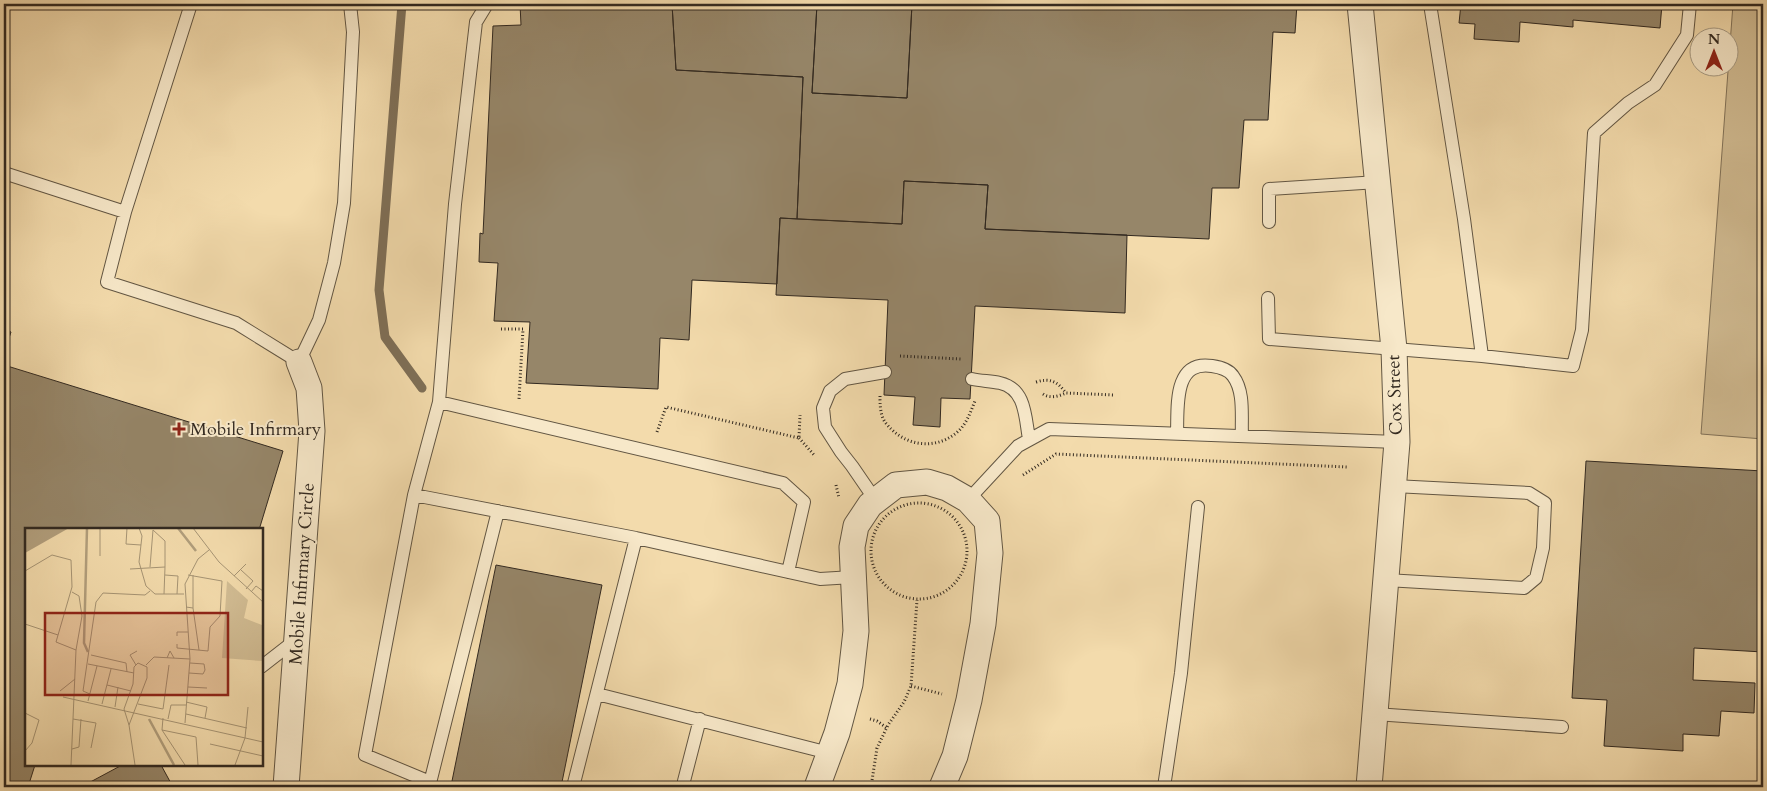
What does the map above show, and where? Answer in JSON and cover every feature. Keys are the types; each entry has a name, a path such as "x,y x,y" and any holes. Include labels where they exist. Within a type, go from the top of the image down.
{"street":[{"name":"Cox Street","path":"1360,4 1394,349 1397,442 1369,787"},
{"name":"Mobile Infirmary Circle","path":"286,787 312,431 309,388 299,362"},
{"path":"817,787 850,684 856,631 852,547 856,526 870,505 869,490 927,482 947,488 968,500 987,521 990,553 983,624 969,700 955,756 942,787"}],"lane":[{"path":"191,4 126,212 108,282 236,324 299,362 319,320 334,263 344,203 353,32 350,4"},
{"path":"488,4 476,22 455,204 439,402 414,494 366,754 430,785 498,511"},
{"path":"1430,4 1464,219 1482,356"},
{"path":"1268,298 1269,339 1482,356 1573,366 1582,330 1594,133 1628,103 1655,85 1687,34 1690,4"},
{"path":"4,173 126,212"},
{"path":"1269,222 1269,189 1378,182"},
{"path":"1177,433 1178,397 1182,382 1189,370 1204,365 1218,367 1232,374 1241,394 1242,436"},
{"path":"869,490 825,427 823,408 830,392 845,379 882,372"},
{"path":"974,380 1001,383 1014,389 1020,397 1029,439"},
{"path":"439,402 783,483 804,502 788,572"},
{"path":"968,500 1018,446 1049,428 1397,442"},
{"path":"1386,580 1524,588 1536,578 1544,548 1545,503 1529,493 1394,486"},
{"path":"414,494 636,538 820,579 853,577"},
{"path":"1164,787 1181,673 1198,507"},
{"path":"573,787 636,538"},
{"path":"262,666 297,639"},
{"path":"597,694 829,754"},
{"path":"1375,714 1562,727"},
{"path":"686,787 684,781 700,720"}],"path":[{"path":"502,328 522,329 518,399 527,401"},
{"path":"880,355 978,360 974,380 975,401 966,422 956,434 937,443 916,444 904,439 884,420 880,403 882,372 880,355"},
{"path":"1030,383 1046,379 1054,381 1066,392"},
{"path":"1040,392 1047,397 1060,396 1066,392 1114,394"},
{"path":"656,434 666,407 798,438 802,406"},
{"path":"1019,478 1056,454 1347,467"},
{"path":"839,499 869,490"},
{"path":"920,503 935,506 949,513 960,524 966,538 967,554 965,568 957,581 946,592 932,598 916,600 900,596 886,587 876,574 870,558 871,541 878,526 889,513 904,505 920,503"},
{"path":"871,787 877,748 904,702 911,686 916,600"},
{"path":"911,686 944,694"},
{"path":"863,718 877,721 887,728"}],"shaded area":[{"path":"1733,4 1763,4 1763,439 1701,434 1727,78 1740,78 1740,28 1731,28"}],"building":[{"path":"520,4 672,4 676,70 803,77 797,219 780,218 777,284 692,280 689,340 660,338 658,389 526,383 530,322 494,321 498,263 479,262 480,233 483,234 493,26 521,25"},
{"path":"672,4 817,4 812,93 907,98 912,4 1297,4 1295,33 1273,32 1268,120 1244,120 1239,188 1212,188 1209,239 985,229 988,185 904,181 902,224 797,219 803,77 676,70"},
{"path":"817,4 912,4 907,98 812,93"},
{"path":"1461,4 1662,4 1660,28 1573,20 1573,27 1520,22 1519,42 1474,39 1475,24 1459,23"},
{"path":"904,181 988,185 985,229 1127,235 1125,313 975,306 970,399 941,398 940,427 913,425 915,397 884,395 888,300 776,295 780,218 902,224"},
{"path":"4,329 11,332 4,353"},
{"path":"4,365 283,451 260,528 25,528 25,766 35,766 28,787 4,787"},
{"path":"1586,461 1763,471 1763,652 1694,648 1693,680 1755,683 1754,713 1721,711 1719,736 1683,734 1683,751 1604,746 1607,700 1572,698"},
{"path":"496,565 602,585 561,787 451,786"},
{"path":"120,766 162,766 173,787 81,787"}],"waterway":[{"path":"402,4 379,290 385,337 422,388"}],"place":[{"name":"Mobile Infirmary","path":"179,429"}]}
